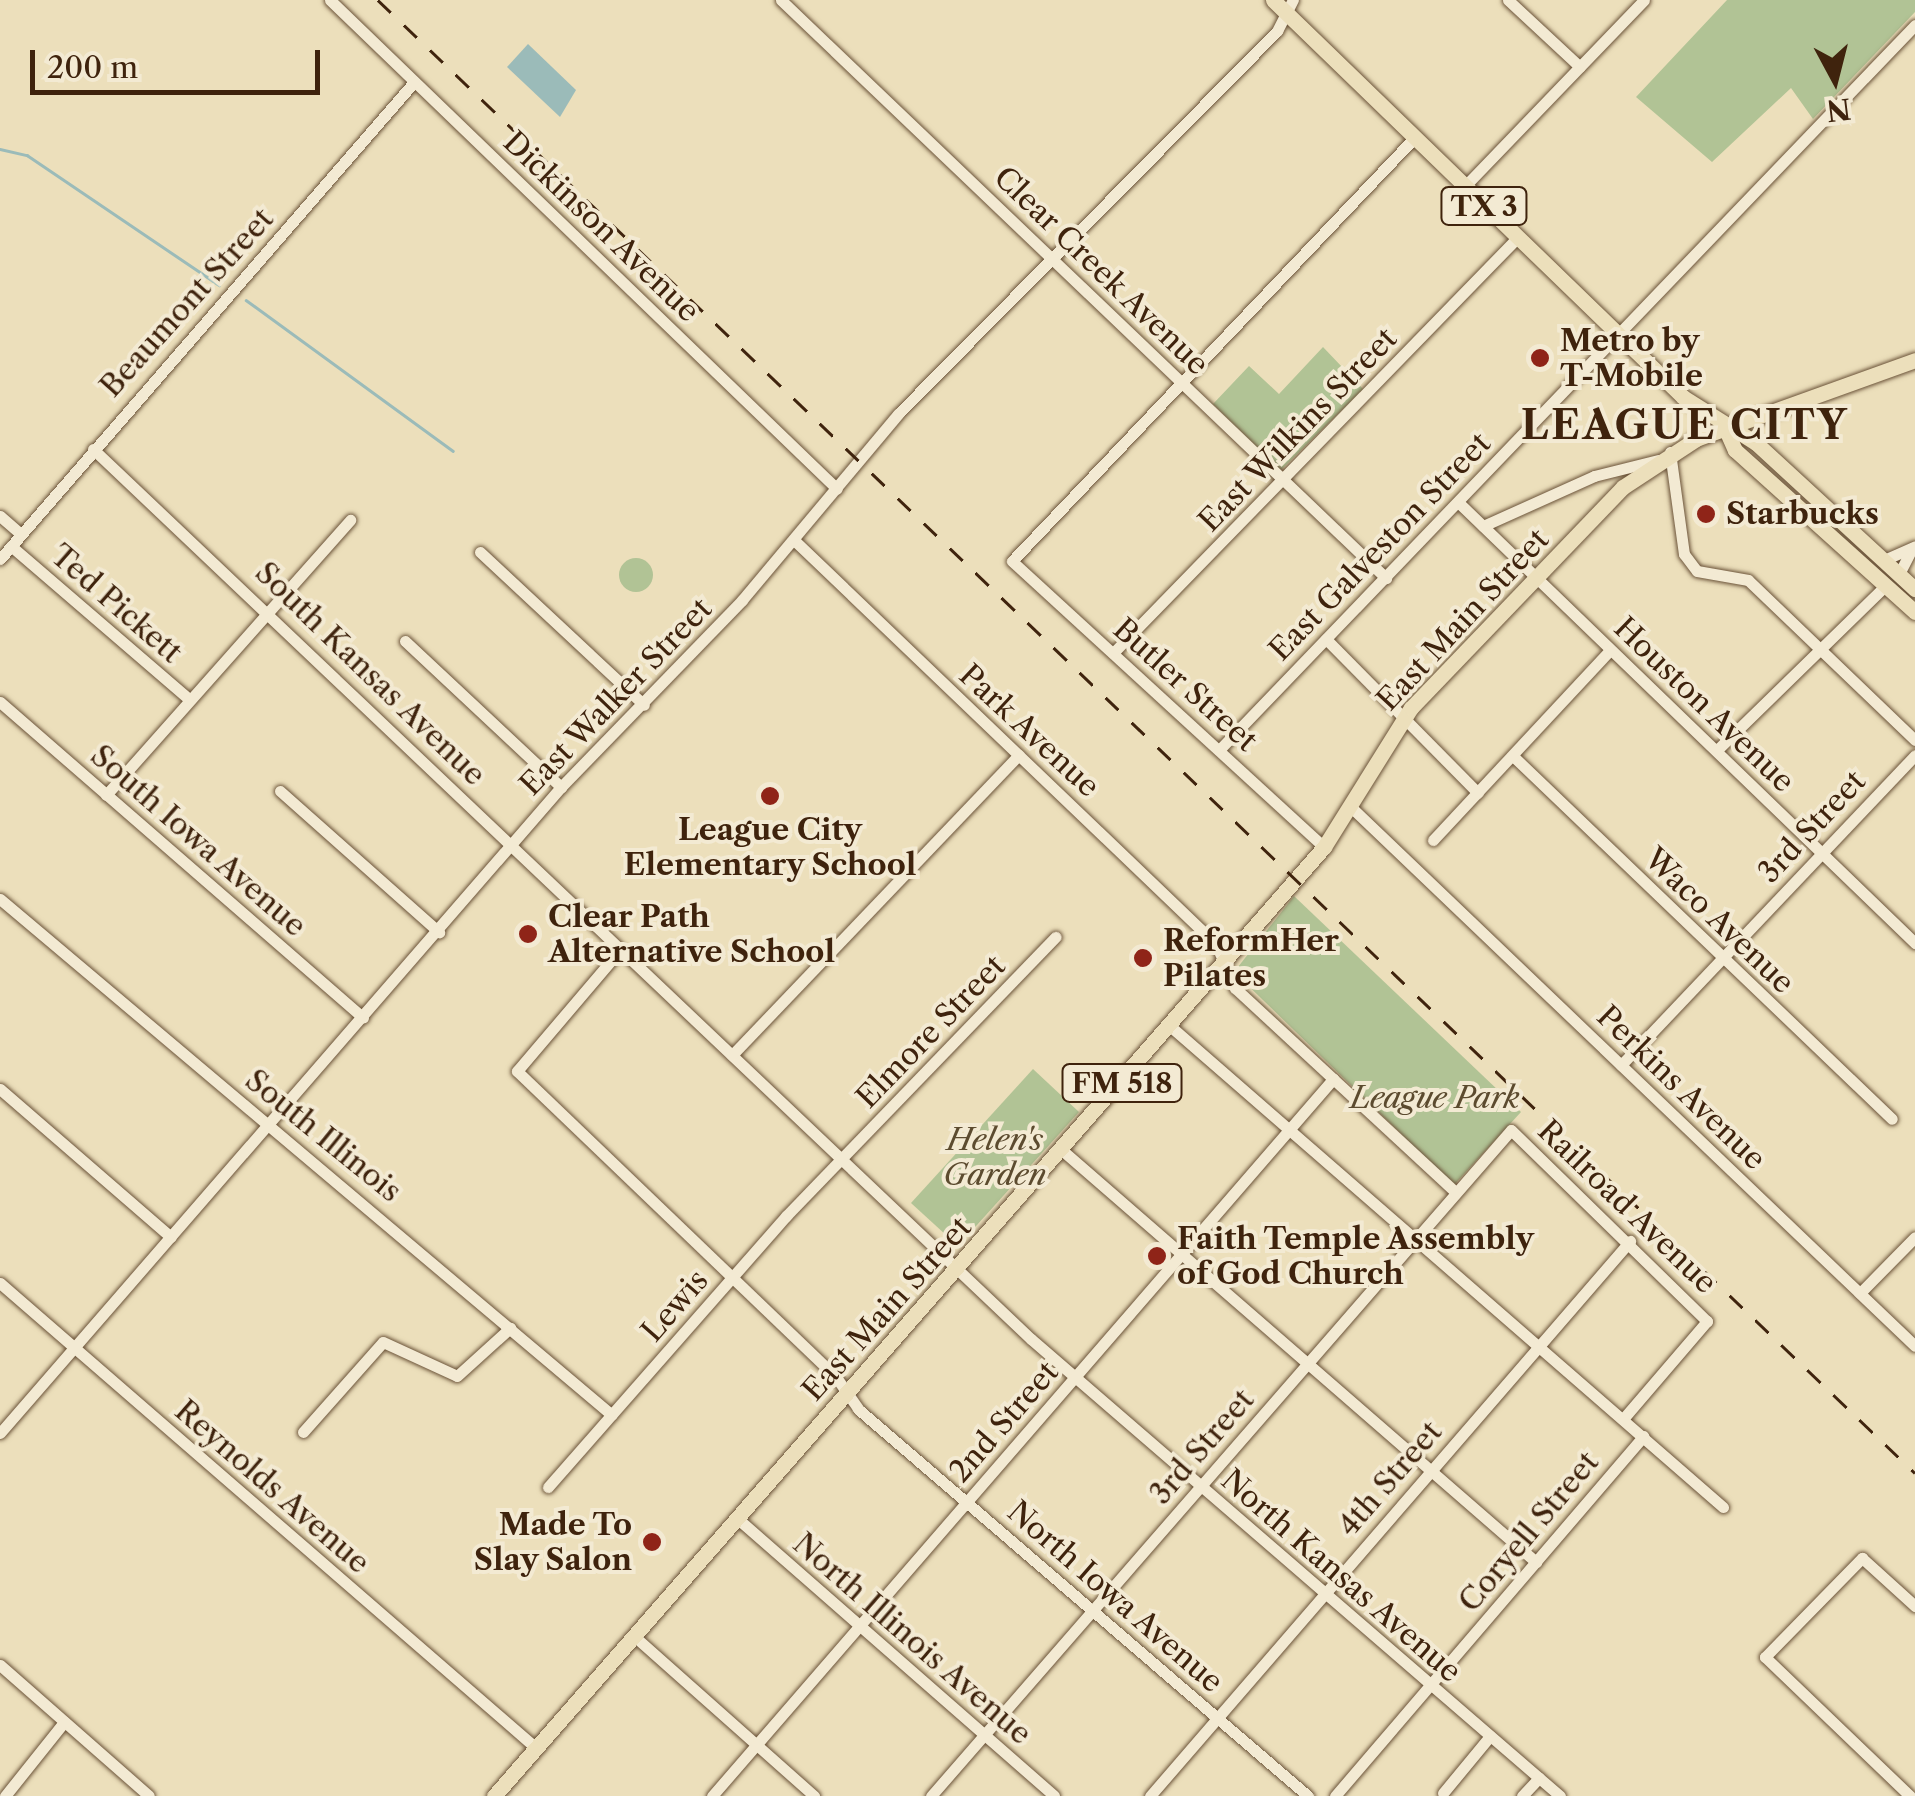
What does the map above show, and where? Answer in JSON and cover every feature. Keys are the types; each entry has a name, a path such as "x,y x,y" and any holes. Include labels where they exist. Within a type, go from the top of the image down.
{"main road":[{"name":"TX 3","path":"1272,0 1290,8 1516,239 1617,335 1726,430 1735,450 1886,573 1915,589"},
{"name":"FM 518","path":"1726,430 1915,360"},
{"name":"East Main Street","path":"494,1796 1063,1151 1324,846 1353,809 1402,720 1536,579 1664,456 1726,430"},
{"name":"TX 3","path":"1886,573 1915,612"}],"street":[{"name":"Dickinson Avenue","path":"330,0 837,490"},
{"name":"Clear Creek Avenue","path":"782,0 1386,578"},
{"path":"1508,0 1580,67"},
{"path":"1464,186 1644,0"},
{"name":"East Walker Street","path":"0,1433 561,787 644,705 796,541 898,414 1055,260 1290,8"},
{"name":"East Galveston Street","path":"1218,750 1915,25"},
{"name":"Beaumont Street","path":"0,559 414,82"},
{"path":"1182,383 1416,137"},
{"name":"East Wilkins Street","path":"1113,654 1516,239"},
{"name":"Butler Street","path":"1182,383 1012,561 1324,846"},
{"name":"South Kansas Avenue","path":"93,448 957,1271"},
{"path":"1483,526 1594,476 1664,456 1684,554 1697,571 1748,580 1915,740"},
{"name":"Houston Avenue","path":"1459,502 1915,943"},
{"path":"0,516 21,534"},
{"path":"106,795 350,520"},
{"name":"Park Avenue","path":"796,541 1019,755 1224,962 1235,988 1455,1192"},
{"name":"Ted Pickett","path":"11,546 189,699"},
{"path":"1886,573 1914,547"},
{"path":"1718,749 1914,547"},
{"path":"480,552 644,705"},
{"path":"1326,639 1478,793"},
{"path":"405,641 561,787"},
{"path":"1433,840 1610,650"},
{"name":"South Iowa Avenue","path":"0,702 363,1018"},
{"path":"732,1055 1019,755"},
{"name":"3rd Street","path":"1621,1065 1915,755"},
{"name":"Waco Avenue","path":"1514,756 1720,960 1892,1119"},
{"path":"280,791 438,932"},
{"name":"Perkins Avenue","path":"1353,809 1915,1346"},
{"name":"South Illinois","path":"0,899 271,1123 612,1416"},
{"name":"Elmore Street","path":"842,1160 1055,937"},
{"path":"620,950 517,1071 848,1393"},
{"path":"1170,1026 1723,1507"},
{"name":"2nd Street","path":"712,1796 1333,1080"},
{"path":"0,1089 171,1237"},
{"name":"3rd Street","path":"931,1796 1511,1130"},
{"name":"Railroad Avenue","path":"1511,1130 1707,1320 1624,1418"},
{"path":"1063,1151 1536,1562"},
{"name":"Lewis","path":"548,1487 842,1160"},
{"path":"1860,1293 1915,1237"},
{"name":"4th Street","path":"1150,1796 1630,1242"},
{"name":"North Kansas Avenue","path":"957,1271 1323,1595 1560,1796"},
{"name":"Reynolds Avenue","path":"0,1283 536,1748"},
{"path":"303,1432 383,1342 457,1376 510,1328"},
{"name":"North Iowa Avenue","path":"848,1393 1092,1612 1308,1796"},
{"name":"Coryell Street","path":"1335,1796 1644,1436"},
{"name":"North Illinois Avenue","path":"738,1519 1054,1796"},
{"path":"1910,1796 1765,1657 1862,1558 1915,1606"},
{"path":"634,1636 814,1796"},
{"path":"0,1665 149,1796"},
{"path":"4,1796 64,1722"},
{"path":"1443,1793 1490,1736"},
{"path":"1522,1796 1539,1778"}],"green space":[{"path":"1727,0 1915,0 1915,12 1813,119 1791,88 1712,162 1636,97"},
{"path":"1323,347 1363,389 1281,470 1213,404 1249,366 1279,394"},
{"path":"636,558 648,563 653,575 648,587 636,592 624,587 619,575 624,563"},
{"name":"League Park","path":"1294,896 1521,1112 1454,1185 1234,972"},
{"name":"Helen's Garden","path":"1033,1069 1079,1112 958,1246 911,1203"}],"water":[{"path":"528,44 576,90 560,117 507,67"}],"waterway":[{"path":"0,149 27,155 219,285"},
{"path":"246,300 453,451"}],"railway":[{"path":"378,0 1915,1473"}],"place":[{"name":"Metro by T-Mobile","path":"1540,358"},
{"name":"Starbucks","path":"1706,514"},
{"name":"League City Elementary School","path":"770,796"},
{"name":"Clear Path Alternative School","path":"528,934"},
{"name":"ReformHer Pilates","path":"1143,958"},
{"name":"Faith Temple Assembly of God Church","path":"1157,1256"},
{"name":"Made To Slay Salon","path":"652,1542"}],"district":[{"name":"LEAGUE CITY","path":"1685,425"}]}
